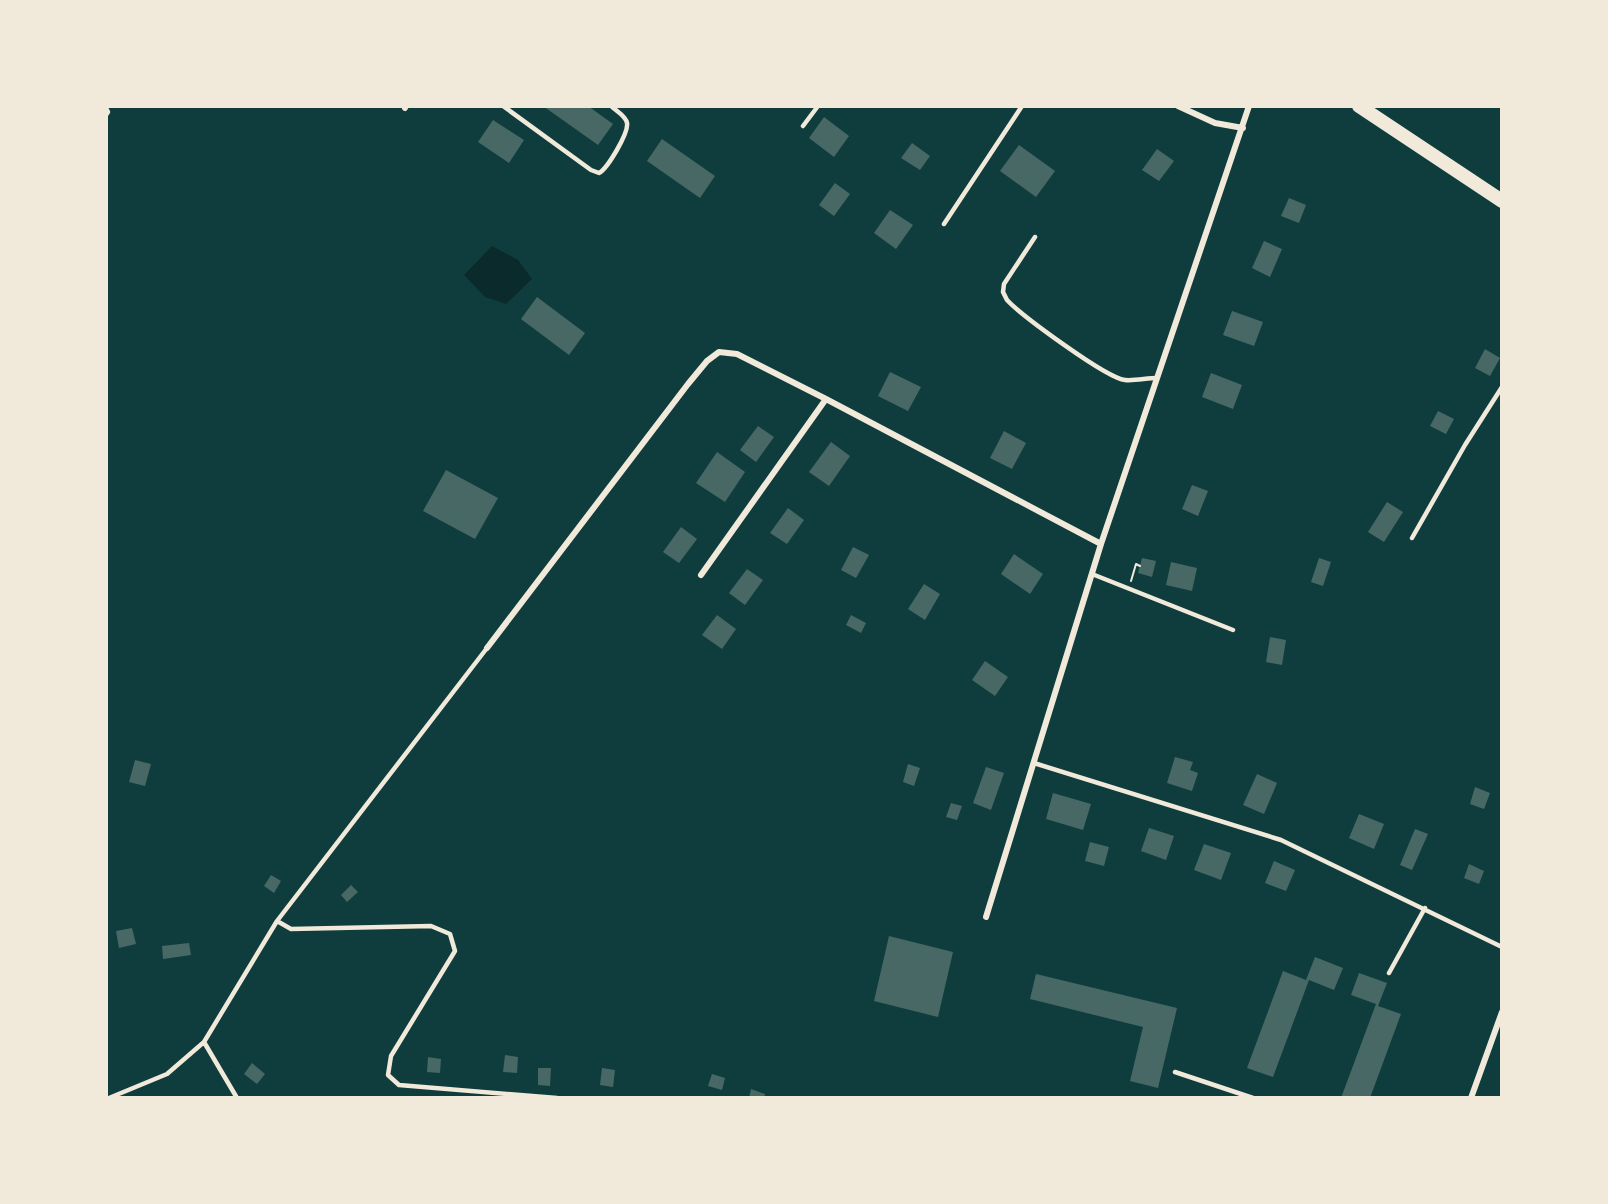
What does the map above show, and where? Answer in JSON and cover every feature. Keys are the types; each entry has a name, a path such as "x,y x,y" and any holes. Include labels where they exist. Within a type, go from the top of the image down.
{"highway":[{"path":"1359,106 1502,201"}],"street":[{"path":"1178,106 1215,123 1243,128"},
{"path":"986,917 1101,544 1249,106"},
{"path":"487,648 688,384 719,352 737,354 1101,544"},
{"path":"701,575 826,399"},
{"path":"1471,1098 1502,1012"}],"lane":[{"path":"503,106 591,170 599,172 606,169 628,123 611,106"},
{"path":"803,126 818,106"},
{"path":"944,224 1022,106"},
{"path":"106,108 108,112 106,115"},
{"path":"1035,237 1004,284 1003,292 1006,300 1112,376 1125,380 1157,378"},
{"path":"1412,538 1465,445 1502,387"},
{"path":"1092,574 1233,630"},
{"path":"109,1098 166,1074 204,1042 277,921 487,648"},
{"path":"1034,762 1281,840 1502,946"},
{"path":"1389,973 1425,908"},
{"path":"277,921 291,929 431,926 450,934 455,951 391,1056 388,1075 399,1085 557,1098"},
{"path":"204,1042 237,1098"},
{"path":"1175,1072 1253,1098"}],"path":[{"path":"1128,588 1136,564 1140,566"}],"water":[{"path":"492,246 518,260 532,279 506,304 485,297 464,275"}],"building":[{"path":"543,106 588,106 613,124 598,145"},
{"path":"824,117 849,136 834,157 809,138"},
{"path":"493,120 524,140 509,163 478,142"},
{"path":"662,139 715,176 700,198 647,161"},
{"path":"912,143 930,156 920,170 901,158"},
{"path":"1019,145 1055,171 1036,197 1000,171"},
{"path":"1157,149 1174,161 1159,181 1142,170"},
{"path":"835,183 850,194 834,216 819,205"},
{"path":"1289,198 1306,205 1299,223 1281,216"},
{"path":"890,210 913,225 896,249 874,233"},
{"path":"1264,241 1282,249 1270,277 1252,268"},
{"path":"537,297 585,333 569,355 521,319"},
{"path":"1232,311 1263,322 1254,346 1223,335"},
{"path":"1485,349 1500,358 1490,376 1475,368"},
{"path":"890,372 921,387 908,411 878,396"},
{"path":"1211,373 1242,385 1233,409 1202,397"},
{"path":"1438,411 1454,419 1446,434 1430,426"},
{"path":"758,426 774,437 756,462 740,450"},
{"path":"1004,431 1026,443 1012,469 990,458"},
{"path":"831,442 850,456 829,486 809,472"},
{"path":"717,452 745,472 725,502 696,483"},
{"path":"446,470 498,498 475,539 423,511"},
{"path":"1192,485 1208,491 1198,516 1182,509"},
{"path":"1387,502 1403,512 1384,542 1368,532"},
{"path":"788,508 804,520 787,544 770,533"},
{"path":"681,527 697,539 679,563 663,552"},
{"path":"853,547 869,555 856,578 841,570"},
{"path":"1014,554 1043,574 1030,594 1001,574"},
{"path":"1142,558 1156,561 1152,577 1138,573"},
{"path":"1319,558 1331,562 1323,586 1311,582"},
{"path":"1171,562 1197,568 1192,591 1166,585"},
{"path":"747,569 763,580 745,605 729,593"},
{"path":"924,584 940,594 925,620 908,609"},
{"path":"717,615 736,629 722,649 702,635"},
{"path":"851,615 866,623 861,633 846,625"},
{"path":"1270,637 1286,640 1282,665 1266,662"},
{"path":"985,661 1008,677 995,696 972,680"},
{"path":"1175,757 1193,762 1190,770 1198,773 1192,791 1167,783"},
{"path":"135,760 151,764 145,786 129,782"},
{"path":"908,764 920,768 914,786 903,782"},
{"path":"986,767 1004,773 991,810 973,803"},
{"path":"1257,774 1277,783 1264,814 1243,805"},
{"path":"1475,787 1490,793 1484,809 1470,804"},
{"path":"1053,793 1091,804 1083,830 1046,819"},
{"path":"951,803 962,806 957,820 946,817"},
{"path":"1359,814 1384,824 1374,849 1349,838"},
{"path":"1149,828 1174,836 1166,860 1141,851"},
{"path":"1415,829 1428,834 1412,870 1400,865"},
{"path":"1090,842 1109,847 1104,866 1085,861"},
{"path":"1204,844 1231,853 1221,880 1194,870"},
{"path":"1274,861 1295,870 1286,891 1265,883"},
{"path":"1469,864 1484,871 1479,884 1464,878"},
{"path":"271,875 281,881 274,893 264,886"},
{"path":"351,885 358,892 347,902 341,895"},
{"path":"132,928 136,944 119,948 116,931"},
{"path":"889,936 953,952 938,1017 874,1001"},
{"path":"189,943 191,955 163,959 162,946"},
{"path":"1315,957 1343,968 1334,990 1309,980 1273,1077 1247,1068 1283,971 1306,980"},
{"path":"1359,973 1387,983 1378,1006 1401,1014 1370,1098 1341,1098 1376,1004 1351,995"},
{"path":"1036,974 1177,1008 1158,1088 1130,1081 1143,1027 1030,999"},
{"path":"505,1055 518,1057 517,1073 503,1072"},
{"path":"428,1057 441,1059 440,1073 427,1072"},
{"path":"252,1063 265,1074 257,1084 244,1074"},
{"path":"538,1068 551,1068 550,1086 538,1085"},
{"path":"602,1068 615,1070 613,1087 600,1085"},
{"path":"712,1074 725,1078 722,1090 708,1086"},
{"path":"751,1089 765,1094 764,1098 749,1098"}]}
